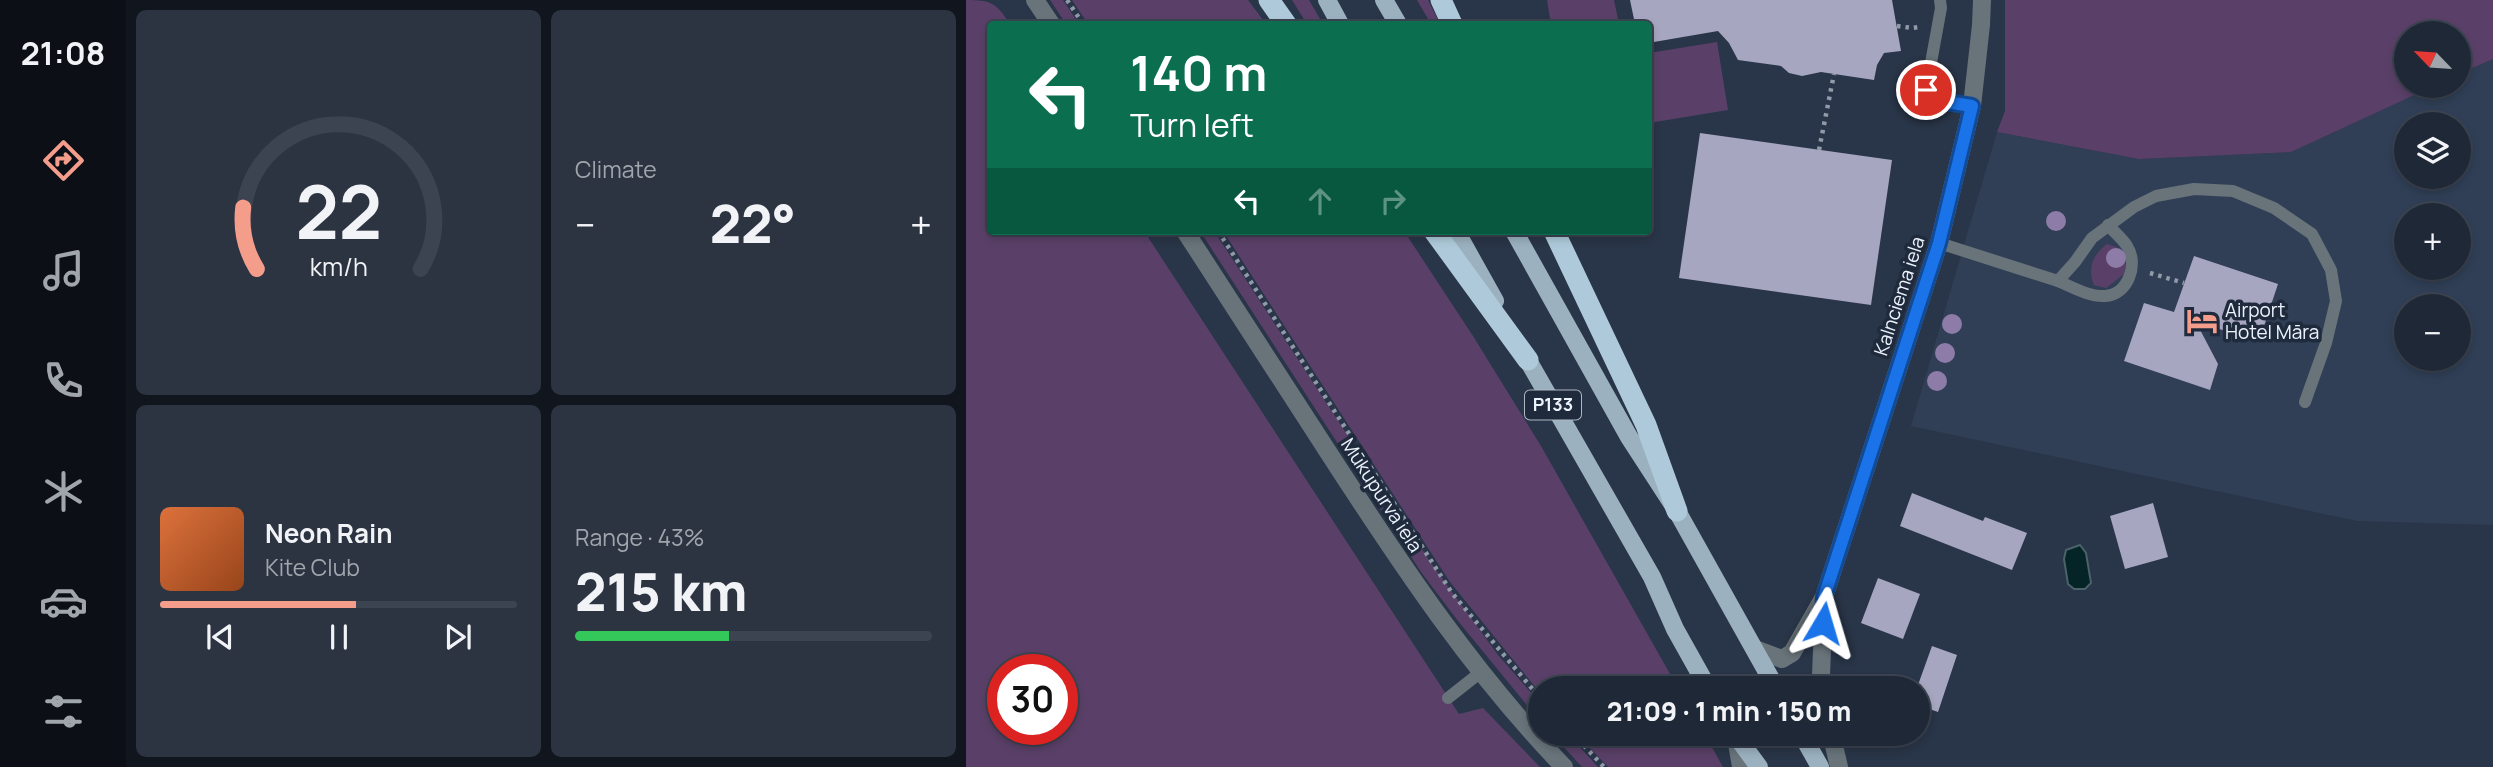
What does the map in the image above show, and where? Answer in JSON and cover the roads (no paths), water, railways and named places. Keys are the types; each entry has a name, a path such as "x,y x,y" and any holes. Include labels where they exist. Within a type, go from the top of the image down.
{"highway":[{"path":"1269,0 1284,21"},
{"path":"1441,0 1451,21"},
{"path":"1437,235 1528,360"},
{"path":"1556,235 1646,425 1677,511"}],"main road":[{"path":"1327,0 1338,21"},
{"path":"1384,0 1396,21"},
{"name":"P133","path":"1458,235 1652,577 1675,629 1701,676"},
{"name":"P133","path":"1516,235 1629,437 1677,511 1770,676"},
{"path":"1743,746 1759,767"},
{"path":"1808,746 1820,767"}],"street":[{"path":"1035,0 1049,21"},
{"name":"Kalnciema iela","path":"1755,649 1782,659 1792,653 1824,597 1939,243 1972,106 1982,25 1982,0"},
{"name":"Mūkupurva iela","path":"1188,235 1400,563 1481,672 1564,767"},
{"name":"Kalnciema iela","path":"1821,676 1824,597"},
{"path":"1737,746 1741,767"},
{"path":"1834,746 1839,767"}],"lane":[{"path":"1940,0 1935,46 1926,90 1934,100 1972,106"},
{"path":"2058,281 2076,262 2092,237 2134,207 2155,196 2194,188 2233,191 2274,208 2312,234 2331,270 2336,301 2326,343 2305,402"},
{"path":"1939,243 2094,295 2108,296 2122,289 2131,275 2132,258 2127,246 2108,225"},
{"path":"1448,698 1481,672"}],"place":[{"name":"Airport Hotel Māra","path":"2202,321"}]}
